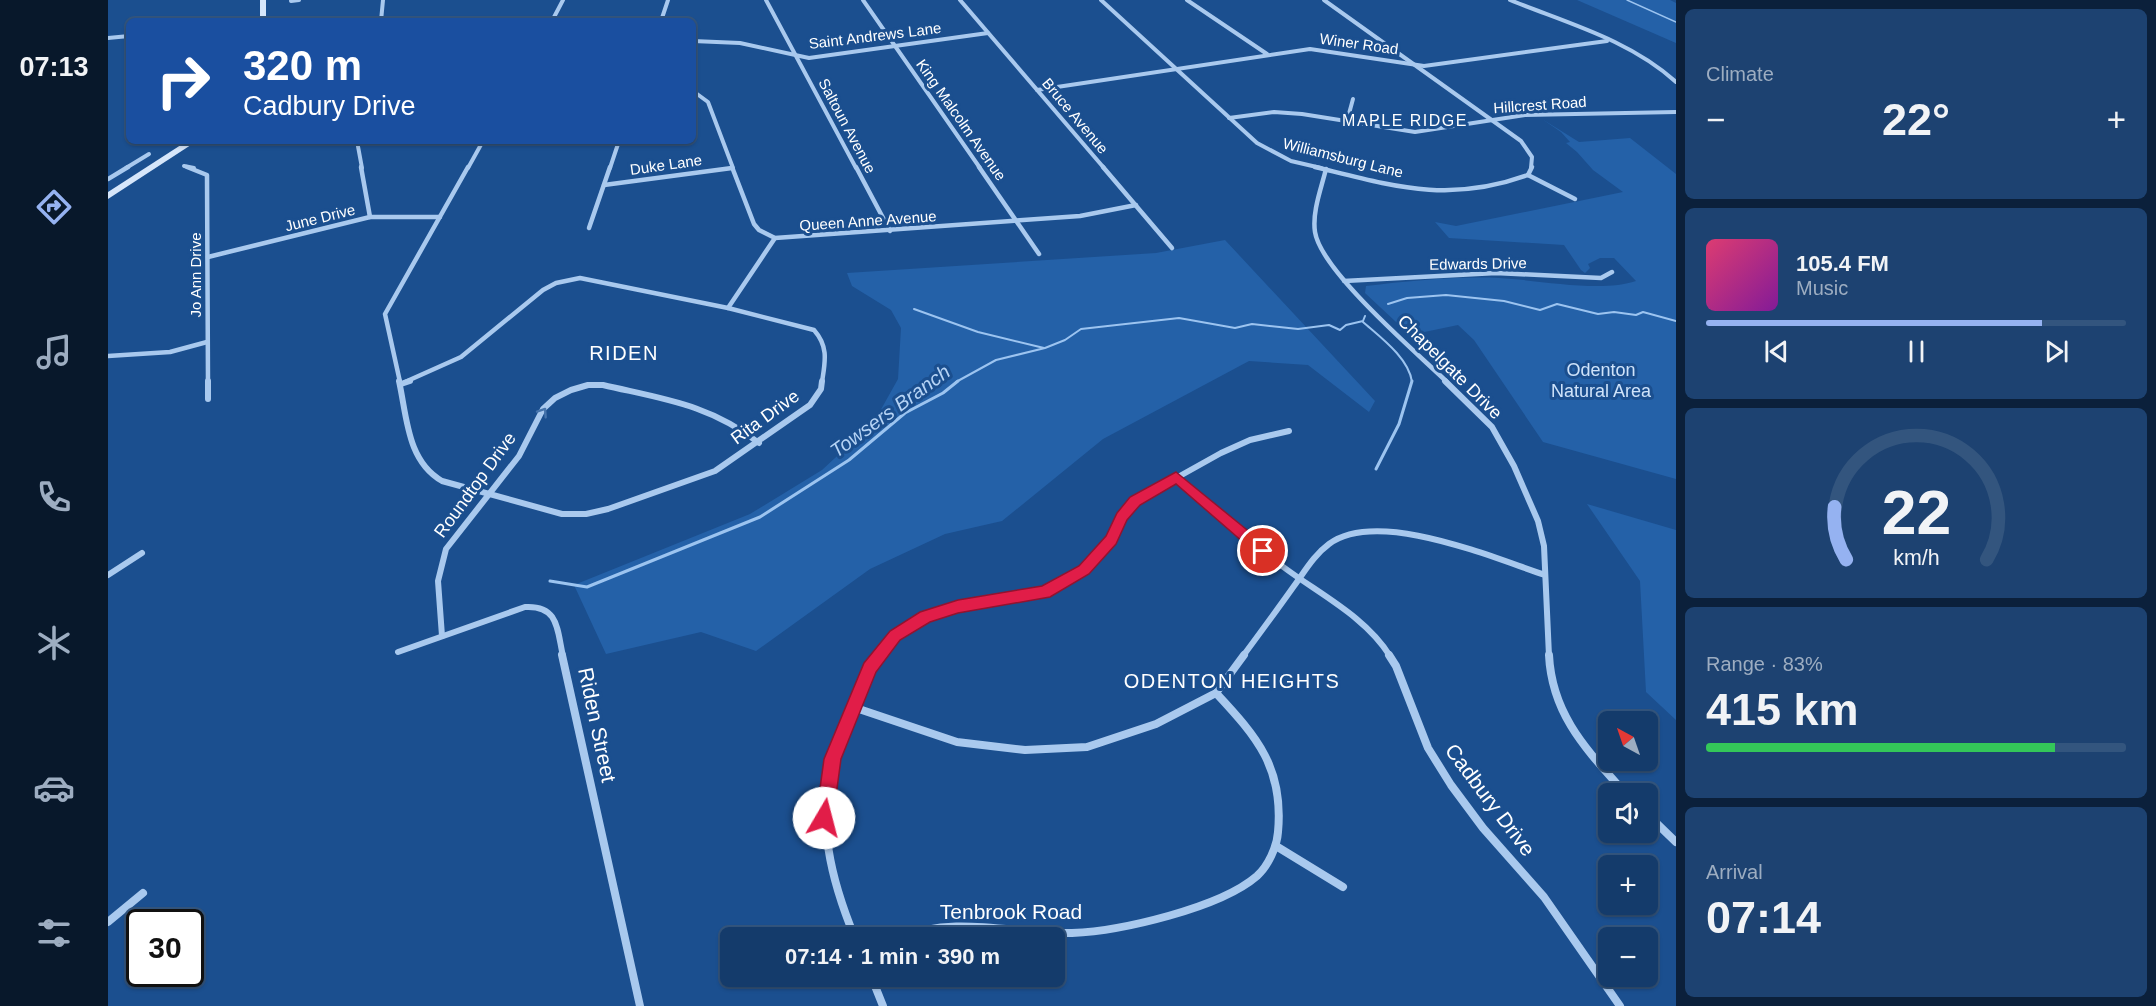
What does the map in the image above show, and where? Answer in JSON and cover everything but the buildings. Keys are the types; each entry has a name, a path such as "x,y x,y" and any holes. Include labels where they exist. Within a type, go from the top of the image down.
{"main road":[{"path":"262,0 263,18"},
{"path":"108,196 188,144"}],"street":[{"path":"291,1 298,0"},
{"path":"381,18 383,0"},
{"path":"554,18 564,0"},
{"path":"662,18 668,0"},
{"name":"Saltoun Avenue","path":"766,0 890,231"},
{"name":"King Malcolm Avenue","path":"863,0 1039,254"},
{"name":"Bruce Avenue","path":"960,0 1173,248"},
{"name":"Williamsburg Lane","path":"1101,0 1229,118 1271,153 1326,169 1419,189 1455,192 1509,182 1528,175"},
{"path":"1187,0 1197,9 1243,34 1267,54"},
{"path":"1324,0 1521,141 1532,155 1533,166 1528,175 1575,199"},
{"path":"1510,0 1657,64 1676,82"},
{"name":"Saint Andrews Lane","path":"696,41 740,43 796,57 829,57 988,33"},
{"path":"108,38 126,36"},
{"name":"Winer Road","path":"1038,90 1267,54 1325,50 1415,65 1446,66 1607,41"},
{"name":"Queen Anne Avenue","path":"696,93 708,102 754,224 759,230 775,238 1080,216 1136,206"},
{"path":"1347,122 1353,99"},
{"name":"Hillcrest Road","path":"1229,118 1274,112 1414,132 1525,115 1676,111"},
{"path":"358,144 370,217"},
{"name":"Rita Drive","path":"401,384 446,368 463,357 543,290 568,280 592,279 800,324 814,330 823,340 826,354 821,389 802,412 759,443 693,481 586,514 562,514 442,482 419,463 385,314 481,144"},
{"path":"589,228 618,144"},
{"path":"108,179 149,154"},
{"name":"Jo Ann Drive","path":"184,166 207,175 208,399"},
{"name":"Duke Lane","path":"604,185 732,168"},
{"name":"Chapelgate Drive","path":"1326,169 1314,217 1314,236 1323,257 1344,281 1492,427 1514,466 1538,521 1544,546 1550,679 1561,710 1580,742 1616,783"},
{"name":"June Drive","path":"208,257 370,217 440,217"},
{"path":"728,308 775,238"},
{"name":"Edwards Drive","path":"1344,281 1497,273 1600,278 1612,272"},
{"path":"108,357 170,352 207,342"},
{"name":"Roundtop Drive","path":"442,636 436,581 438,566 446,549 519,456 543,408 555,398 588,385 603,385 703,409 736,425 759,443"},
{"path":"851,927 829,858 824,818 833,759 870,668 895,636 925,617 958,606 1045,592 1084,570 1111,540 1122,517 1135,501 1221,453 1251,440 1289,431"},
{"name":"Cadbury Drive","path":"1176,477 1300,579 1379,639 1396,666 1428,748 1451,785 1483,828 1544,897 1620,1006"},
{"path":"854,707 957,742 1025,750 1087,747 1156,724 1216,693 1316,556 1337,539 1366,532 1396,532 1427,538 1545,575"},
{"path":"108,575 142,553"},
{"name":"Riden Street","path":"398,652 525,607 540,606 550,611 555,622 640,1006"},
{"name":"Tenbrook Road","path":"1065,933 1076,933 1142,921 1221,899 1257,876 1276,846 1282,809 1275,768 1249,729 1216,693"},
{"path":"1658,825 1676,842"},
{"path":"1276,846 1343,887"},
{"path":"108,922 143,893"},
{"name":"Tenbrook Road","path":"953,927 971,927"},
{"path":"875,987 883,1006"}],"green space":[{"path":"1577,0 1670,0 1676,3 1676,43"},
{"name":"Odenton Natural Area","path":"1542,119 1579,142 1630,138 1676,174 1676,479 1543,442 1474,340 1458,325 1410,335 1365,293 1366,286 1449,278 1499,278 1588,286 1636,281 1614,258 1600,258 1588,264 1590,268 1585,273 1564,245 1449,238 1435,222 1456,226 1623,192 1593,170 1566,143 1570,142 1561,132"},
{"path":"1225,240 1375,401 1369,412 1308,365 1249,361 1103,439 1002,521 945,534 870,569 756,651 701,632 606,654 574,585 750,514 822,470 874,422 898,379 901,328 891,310 852,286 847,273 1156,253"},
{"path":"1587,504 1676,530 1676,720 1646,692 1640,581"}],"waterway":[{"path":"1627,0 1676,22"},
{"name":"Towsers Branch","path":"1388,304 1407,298 1446,295 1504,301 1540,310 1557,304 1598,314 1614,312 1636,315 1643,312 1676,321"},
{"path":"914,309 978,332 1044,348"},
{"name":"Towsers Branch","path":"956,382 996,360 1045,348 1065,340 1081,329 1179,318 1235,328 1252,324 1298,329 1329,325 1340,330 1346,325 1363,321 1365,316"},
{"path":"1363,322 1400,356 1410,373 1412,381"},
{"name":"Towsers Branch","path":"550,581 587,587 760,517 849,460 905,413 943,393 958,381"},
{"path":"1376,469 1399,424 1412,381"}],"district":[{"name":"MAPLE RIDGE","path":"1405,120"},
{"name":"RIDEN","path":"624,353"},
{"name":"ODENTON HEIGHTS","path":"1232,681"}],"route":[{"path":"824,818 833,759 870,668 895,636 925,617 958,606 1045,592 1084,570 1111,540 1122,517 1135,501 1176,477 1263,551"}]}
